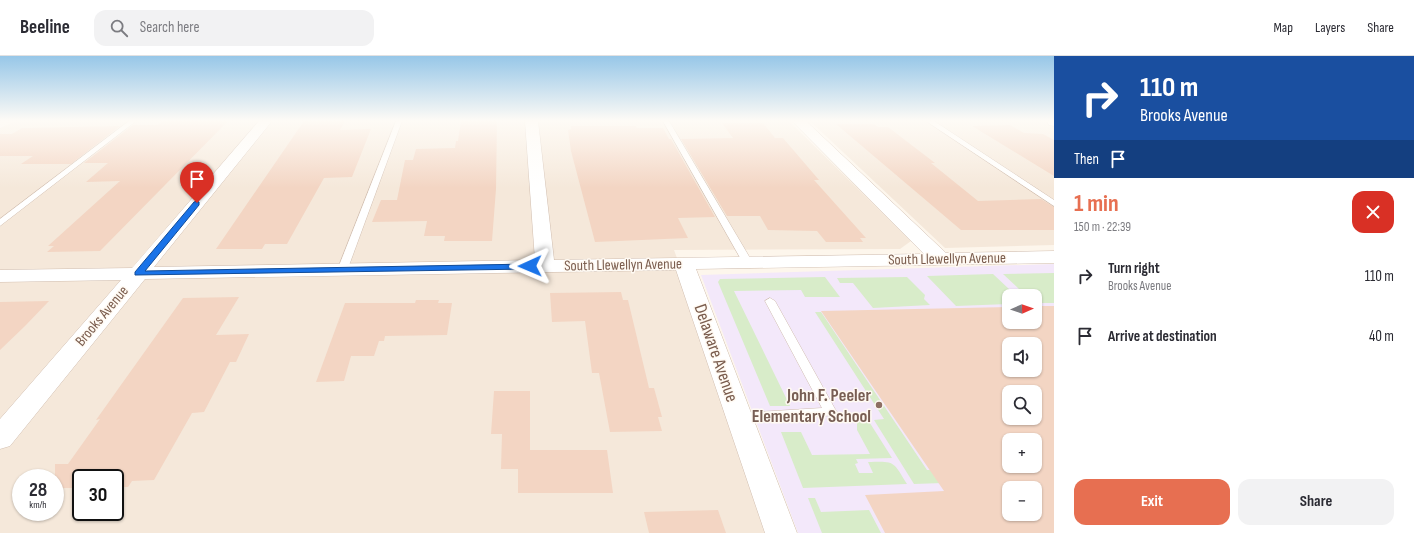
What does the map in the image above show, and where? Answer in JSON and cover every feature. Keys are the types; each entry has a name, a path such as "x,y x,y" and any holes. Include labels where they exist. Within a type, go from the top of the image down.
{"street":[{"name":"Brooks Avenue","path":"0,438 247,143"},
{"path":"533,143 545,266"},
{"path":"821,143 941,259"},
{"name":"South Llewellyn Avenue","path":"0,276 1054,257"},
{"name":"Delaware Avenue","path":"684,264 781,533"}],"lane":[{"path":"0,223 104,143"},
{"path":"342,271 391,143"},
{"path":"679,143 748,263"},
{"path":"963,143 1054,204"},
{"path":"739,418 831,412 770,301"}],"shaded area":[{"path":"0,143 812,143 911,241 900,249 674,250 778,533 0,533"},
{"path":"834,143 1054,143 1054,245 945,248"},
{"name":"John F. Peeler Elementary School","path":"1054,264 1054,533 798,533 701,275"}],"green space":[{"path":"1054,273 1054,303 1042,303 1042,289 1019,289 1003,274"},
{"path":"993,274 1009,289 1002,289 1002,304 956,306 927,276"},
{"path":"825,277 840,297 805,297 801,290 734,291 790,406 770,406 718,282 720,279"},
{"path":"907,277 925,295 924,299 930,305 873,308 853,283 840,283 837,278"},
{"path":"815,312 821,312 927,470 964,470 972,482 914,484 874,420 884,419"},
{"path":"857,420 868,420 892,458 856,459 858,463 855,464 859,473 873,473 868,462 889,462 896,467 907,484 803,488 781,432 801,432 812,455 870,454 857,430"},
{"path":"808,498 815,498 821,512 869,510 881,533 822,533"}],"building":[{"path":"0,143 98,143 71,164 21,164 33,156 0,156"},
{"path":"109,143 206,143 100,251 47,252 54,246 48,246 120,181 86,182 108,163 84,163"},
{"path":"289,143 365,143 352,177 324,178 287,244 265,244 262,249 216,249"},
{"path":"456,143 497,143 496,189 492,241 444,241 445,236 424,236 427,221 372,222 381,200 397,200 405,160 413,160 416,149 455,148"},
{"path":"570,143 673,143 715,217 678,218 688,238 595,242"},
{"path":"684,143 788,143 819,180 814,180 866,238 860,238 863,242 826,242 817,231 768,230 760,216 727,216"},
{"path":"859,143 909,143 935,163 931,163 978,201 1041,199 1054,207 1054,230 961,230"},
{"path":"1000,143 1054,143 1054,176"},
{"path":"621,292 623,300 628,300 649,388 654,388 662,417 658,417 662,431 610,432 599,373 592,373 585,321 552,322 550,293"},
{"path":"239,297 216,335 249,334 236,362 230,362 204,412 192,413 154,480 132,481 128,487 124,487 124,469 72,469 72,488 64,488 64,469 55,469 55,464 68,464 100,419 96,420 183,298"},
{"path":"416,300 439,300 438,303 452,303 447,335 385,336 384,341 379,341 374,356 351,356 344,381 316,382 345,303 415,303"},
{"path":"49,301 25,326 0,350 0,302"},
{"path":"1042,306 1054,306 1054,533 885,533 865,495 944,491 821,311 1002,307 1002,329 1042,329"},
{"path":"494,391 530,391 530,450 607,450 613,493 518,493 518,469 501,469 502,434 491,434"},
{"path":"718,510 726,533 649,533 644,512"}],"place":[{"name":"John F. Peeler Elementary School","path":"879,405"}],"route":[{"path":"197,203 138,274 530,266"}]}
